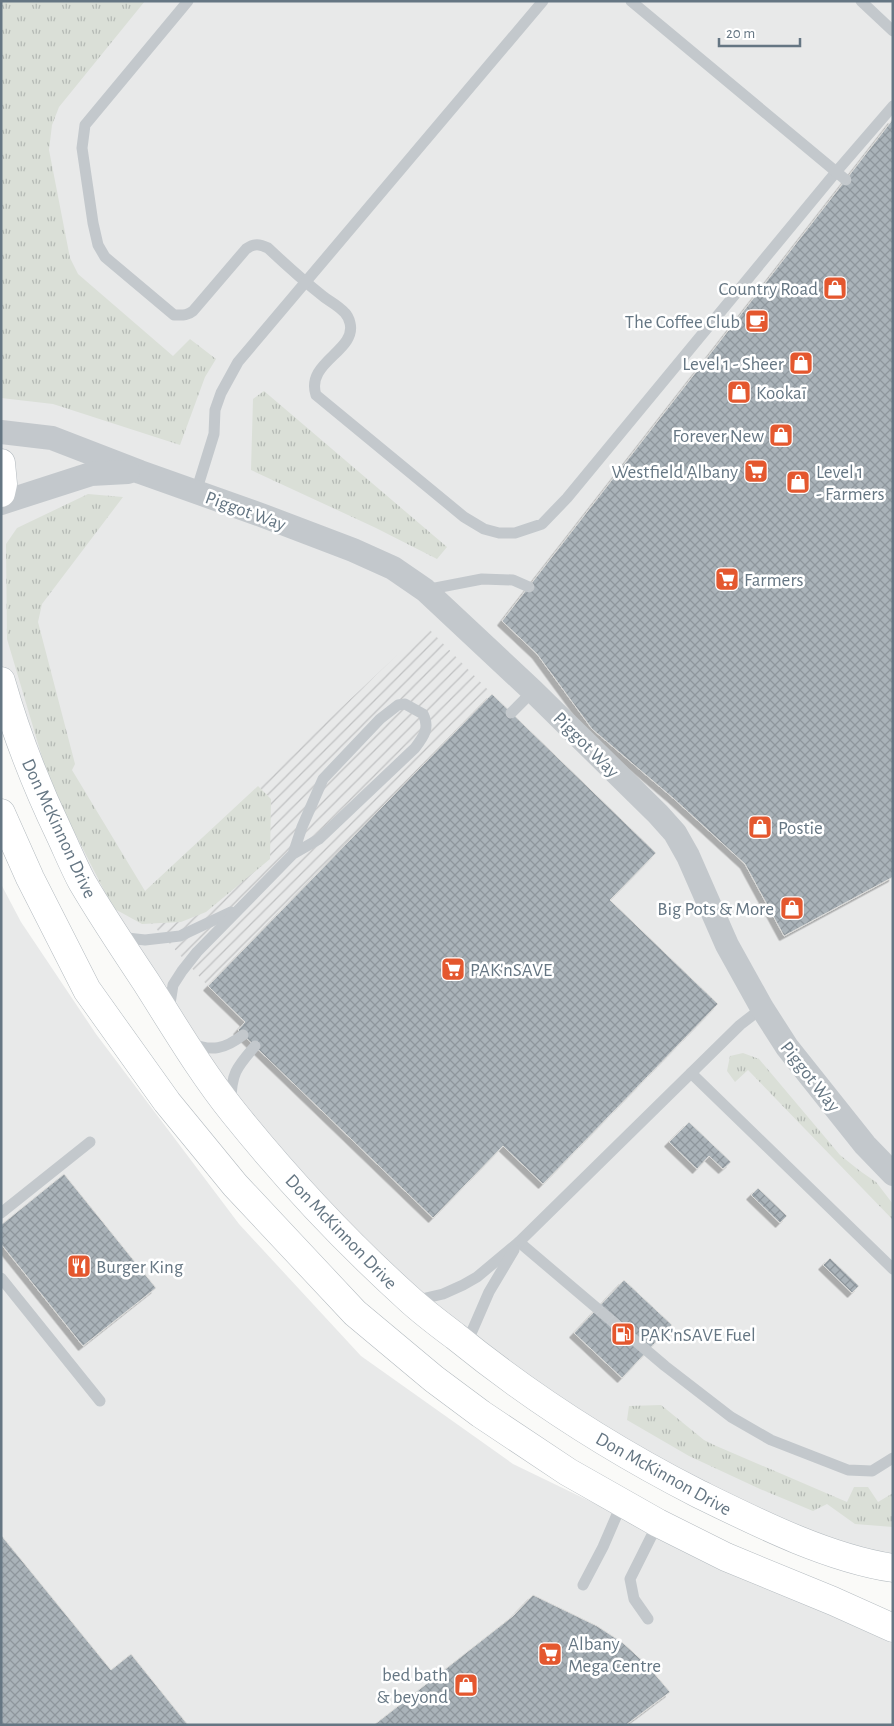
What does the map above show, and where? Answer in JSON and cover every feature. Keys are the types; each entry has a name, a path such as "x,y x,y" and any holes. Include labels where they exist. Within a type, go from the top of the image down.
{"main road":[{"path":"1,464 3,484 1,493"},
{"name":"Don McKinnon Drive","path":"1,681 13,724 46,805 81,879 116,936 231,1110 318,1211 411,1302 489,1364 542,1402 672,1480 732,1510 806,1542 852,1559 893,1568"},
{"path":"1,813 30,878 87,990 167,1102 235,1185 355,1313 427,1373 481,1414 538,1453 622,1503 726,1557 893,1628"}],"street":[{"name":"Piggot Way","path":"1,432 52,438 261,515 353,550 393,568 425,590 534,690 675,833 727,945 762,1008 787,1047 865,1145 893,1174"},
{"name":"Piggot Way","path":"1,503 91,474 140,472"}],"lane":[{"path":"188,1 85,125 82,148 98,246 105,257 174,315 183,316 193,311 251,245 262,245 268,248 347,315 351,328 346,340 319,371 315,379 316,395 464,517 484,529 499,533 515,533 542,524 567,498 836,172 893,106"},
{"path":"196,492 214,434 215,410 220,393 238,362 543,1"},
{"path":"631,1 846,180"},
{"path":"862,1 893,31"},
{"path":"425,590 482,579 513,580 529,587"},
{"path":"511,713 534,690"},
{"path":"169,1017 169,1003 173,985 197,952 293,854 319,838 415,748 425,733 427,726 423,714 405,704 398,705 380,719 323,779 302,827 293,854"},
{"path":"116,936 145,940 180,936 221,918 245,904"},
{"path":"411,1302 443,1294 463,1285 477,1277 519,1242 577,1187 690,1073 740,1025 762,1008"},
{"path":"184,1040 200,1047 220,1048 233,1043 243,1034"},
{"path":"231,1110 232,1079 239,1065 255,1046"},
{"path":"690,1073 893,1269"},
{"path":"1,1213 90,1142"},
{"path":"466,1346 489,1292 519,1242"},
{"path":"519,1242 664,1366 731,1417 771,1440 848,1470 872,1471 893,1458"},
{"path":"1,1278 100,1400"},
{"path":"583,1585 603,1547 622,1503"},
{"path":"648,1619 634,1600 630,1579 658,1523"}],"shaded area":[{"path":"1,1 893,1 893,1568 594,1435 318,1211 117,937 1,681"},
{"path":"427,627 492,694 208,986 151,923 181,922 271,799 258,786"},
{"path":"1,884 21,922 96,1034 239,1224 361,1356 513,1464 726,1567 893,1644 893,1725 1,1725"}],"green space":[{"path":"1,1 145,1 59,107 52,125 49,150 70,258 78,274 173,356 190,339 216,359 205,377 180,445 53,404 1,398"},
{"path":"264,391 447,547 437,559 376,528 251,470 253,399"},
{"path":"88,494 123,497 42,604 38,622 75,764 72,770 145,891 258,786 271,799 270,859 206,912 181,922 142,924 113,908 50,784 7,639 6,544 17,528"},
{"path":"743,1053 759,1059 840,1155 876,1182 893,1204 893,1220 748,1070 735,1082 727,1071 730,1056"},
{"path":"661,1405 704,1440 847,1502 854,1487 868,1487 878,1502 893,1493 893,1527 855,1524 827,1504 813,1511 689,1456 627,1420 629,1406"}],"building":[{"name":"Westfield Albany","path":"893,119 893,877 784,936 745,864 673,798 592,729 537,654 502,621"},
{"name":"PAK'nSAVE","path":"492,694 656,853 610,900 718,1004 543,1184 503,1146 433,1218 238,1030 245,1022 208,986"},
{"path":"689,1122 731,1162 723,1169 709,1156 697,1169 669,1142"},
{"name":"Burger King","path":"64,1174 156,1288 83,1346 1,1244 1,1225"},
{"path":"758,1188 787,1216 780,1223 751,1195"},
{"path":"830,1258 859,1286 852,1293 823,1265"},
{"path":"624,1280 672,1325 622,1378 574,1333"},
{"path":"1,1535 111,1670 131,1654 188,1725 1,1725"},
{"name":"Albany Mega Centre","path":"533,1595 597,1626 623,1643 647,1665 670,1692 626,1725 374,1725 513,1616"}],"place":[{"name":"Country Road","path":"835,288"},
{"name":"The Coffee Club","path":"757,321"},
{"name":"Level 1 - Sheer","path":"801,363"},
{"name":"Kookaï","path":"739,392"},
{"name":"Forever New","path":"781,435"},
{"name":"Westfield Albany","path":"756,471"},
{"name":"Level 1 - Farmers","path":"798,482"},
{"name":"Farmers","path":"727,579"},
{"name":"Postie","path":"760,827"},
{"name":"Big Pots & More","path":"792,908"},
{"name":"PAK'nSAVE","path":"453,969"},
{"name":"Burger King","path":"79,1266"},
{"name":"PAK'nSAVE Fuel","path":"623,1334"},
{"name":"Albany Mega Centre","path":"550,1654"},
{"name":"bed bath & beyond","path":"466,1685"}]}
